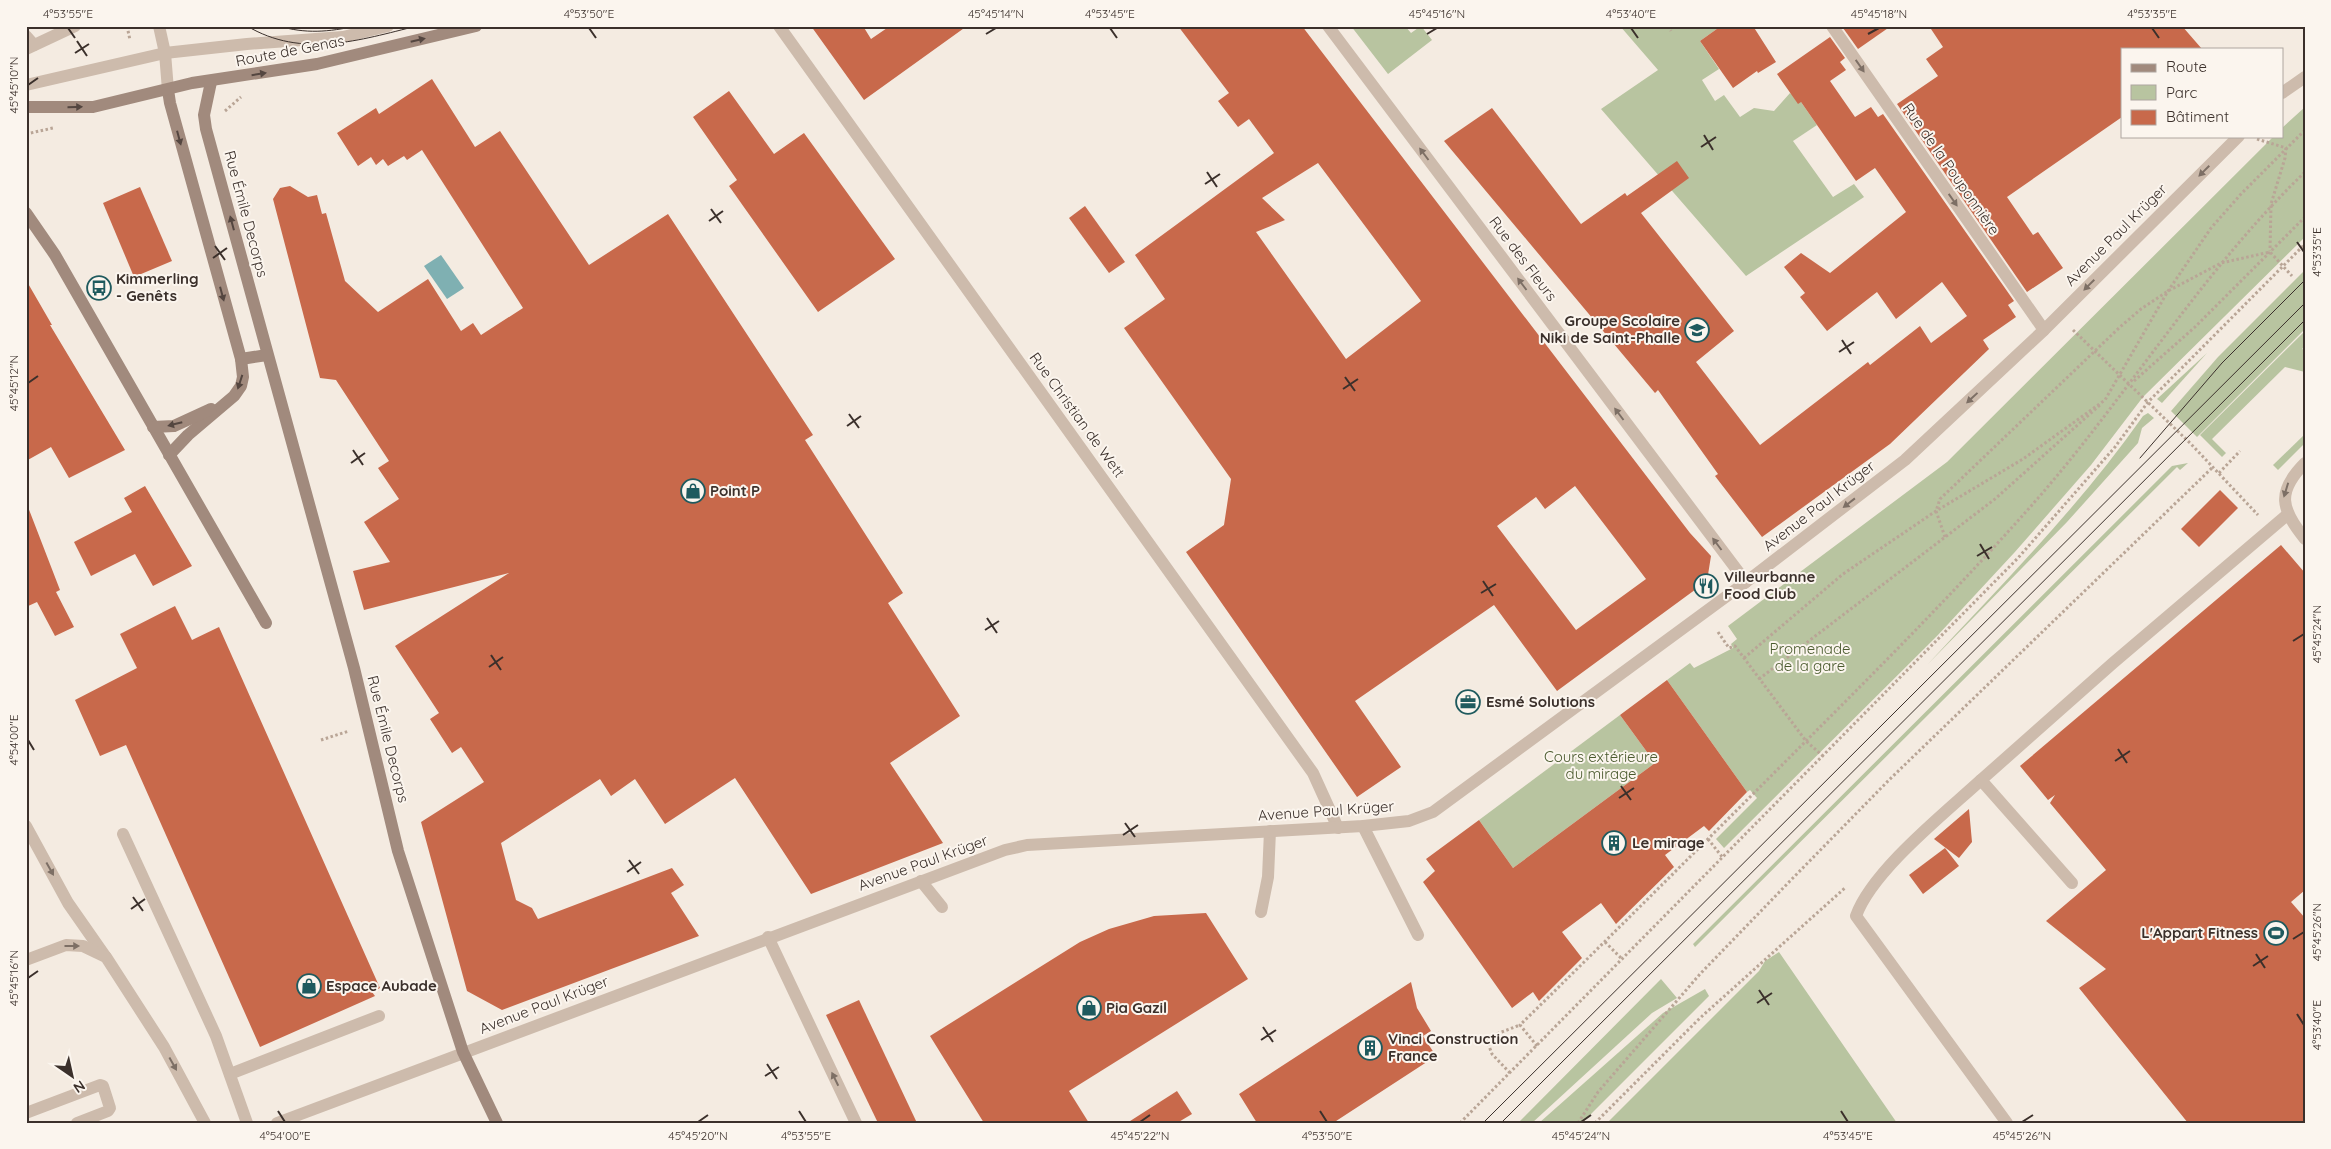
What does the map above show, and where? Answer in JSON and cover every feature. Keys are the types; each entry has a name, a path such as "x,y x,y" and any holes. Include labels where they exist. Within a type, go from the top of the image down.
{"street":[{"path":"29,43 75,26"},
{"path":"159,26 165,54 170,103 241,358 243,377 241,386 227,402 188,434 169,455"},
{"name":"Route de Genas","path":"26,85 165,54 247,44 343,36 388,26"},
{"name":"Route de Genas","path":"26,107 93,106 192,84 317,64 476,26"},
{"name":"Rue Christian de Wett","path":"779,26 1313,773 1338,828"},
{"name":"Rue des Fleurs","path":"1328,26 1746,582"},
{"name":"Rue de la Pouponnière","path":"1832,26 2044,330"},
{"path":"2284,92 2305,77"},
{"name":"Rue Émile Decorps","path":"211,82 205,103 206,129 354,668 398,851 462,1052 497,1123"},
{"name":"Avenue Paul Krüger","path":"277,1123 768,937 1006,850 1027,846 1363,826 1409,821 1433,812 1746,582 1905,460 2044,330 2237,138"},
{"path":"26,213 55,255 266,622"},
{"path":"241,358 268,355"},
{"path":"153,427 174,426 227,402"},
{"path":"2305,463 2291,476 2284,495 2284,504 2291,522 2305,539"},
{"path":"2007,1123 1856,916 1862,902 1910,846 1981,780 2113,663 2288,514"},
{"path":"1981,780 2072,884"},
{"path":"26,826 68,903 164,1047 205,1123"},
{"path":"1363,826 1418,935"},
{"path":"1261,912 1268,877 1270,831"},
{"path":"122,834 216,1036 247,1123"},
{"path":"921,881 942,907"},
{"path":"768,937 856,1123"},
{"path":"26,960 66,945 83,946 106,958"},
{"path":"230,1074 379,1016"},
{"path":"26,1113 100,1085 103,1086 110,1108 108,1111 77,1123"}],"path":[{"path":"1668,26 1671,31"},
{"path":"1759,679 1995,499 2093,414 2105,400 2168,291 2211,228 2305,130"},
{"path":"2255,139 2286,148"},
{"path":"2286,148 2285,158 2271,204 2270,252 2292,276"},
{"path":"1510,1073 1492,1054 1486,1038 1520,1025 1708,840 1973,571 2083,446 2221,263 2271,204 2305,172"},
{"path":"2129,384 2151,368 2195,327 2305,217"},
{"path":"1460,1123 2018,558 2115,447 2148,402 2305,244"},
{"path":"1945,537 1936,511 1940,499 1967,471 2008,435 2141,309 2168,291 2221,263 2270,252"},
{"path":"2074,330 2213,467 2271,528"},
{"path":"1744,658 1843,574 1936,511 2023,459 2105,400"},
{"path":"2218,473 2240,451"},
{"path":"1578,1123 1598,1092 1694,981 1889,780 2213,467"},
{"path":"1718,632 1729,648 1735,646 1806,741 1824,756"},
{"path":"1708,840 1723,858"},
{"path":"1605,942 1622,959"},
{"path":"1520,1025 1537,1046"}],"green space":[{"path":"1351,26 1405,26 1411,33 1421,26 1432,40 1388,74"},
{"path":"1620,26 1721,26 1700,41 1719,69 1702,80 1715,101 1724,95 1740,117 1754,108 1774,111 1790,93 1801,102 1817,125 1793,141 1833,197 1854,184 1864,197 1746,276 1601,109 1658,70"},
{"name":"Promenade de la gare","path":"2305,107 2305,237 2143,397 2091,465 2014,553 1937,636 1724,848 1716,839 1757,798 1750,790 1747,792 1667,680 1690,663 1694,668 1733,648 1731,644 1737,639 1728,626 1947,462 2272,138 2284,138 2284,126"},
{"path":"2305,270 2305,329 2197,437 2171,411 2218,357"},
{"path":"2305,331 2305,346 2302,349 2305,350 2305,372 2285,367 2212,439 2226,453 2222,457 2200,435"},
{"path":"2207,353 2162,403 2157,399"},
{"path":"2148,413 2154,418 2142,428 2138,443 2067,522 1928,664 2067,513 2143,416"},
{"path":"2305,434 2305,443 2278,470 2273,465"},
{"path":"2188,463 2180,470 2177,467 1695,947 1693,944 2172,466"},
{"name":"Cours extérieure du mirage","path":"1620,715 1655,763 1513,868 1479,820"},
{"path":"1779,952 1897,1123 1607,1123 1759,971 1765,961"},
{"path":"1661,979 1677,998 1652,1013 1532,1123 1518,1123"},
{"path":"1705,989 1709,996 1582,1123 1539,1123 1663,1013"}],"water":[{"path":"441,255 464,288 447,299 424,266"}],"building":[{"path":"811,26 863,26 871,39 890,26 967,26 864,100"},
{"path":"1178,26 1302,26 1690,533 1711,556 1707,581 1557,691 1494,605 1355,701 1401,767 1357,797 1186,552 1224,525 1231,479 1124,328 1165,299 1135,255 1274,153 1249,119 1238,127 1218,101 1229,93","holes":["1318,163 1421,301 1346,359 1256,232 1285,220 1262,198","1575,486 1646,579 1576,630 1497,526 1536,497 1545,509"]},
{"path":"1721,26 1753,26 1776,62 1758,73 1757,71 1733,88 1700,41"},
{"path":"1846,26 1891,26 1858,49 1843,28"},
{"path":"1929,26 2182,26 2201,48 2121,48 2121,118 2007,197 2033,235 2038,232 2063,268 2027,292 1897,104 1938,76 1926,59 1943,47"},
{"path":"1830,37 1845,58 1840,62 1846,70 1830,81 1855,117 1871,107 1878,117 1883,114 2014,301 2008,305 2016,317 1983,340 1989,349 1890,444 1762,537 1715,476 1718,474 1658,390 1655,393 1444,141 1492,108 1581,224 1625,193 1627,196 1677,161 1689,178 1641,213 1734,331 1696,362 1760,445 1868,362 1870,365 1920,326 1931,343 1967,316 1942,282 1896,319 1877,292 1827,331 1800,297 1805,293 1784,267 1801,253 1830,273 1906,212 1875,168 1856,181 1801,102 1798,104 1777,74"},
{"path":"432,79 475,147 500,131 589,265 668,214 813,435 805,440 903,593 888,603 960,716 890,763 943,843 811,894 735,778 665,824 635,779 611,796 600,779 501,843 516,900 532,908 538,919 672,868 684,885 671,893 699,936 502,1010 467,991 421,822 484,782 461,747 452,753 430,719 439,713 395,646 509,573 364,610 353,571 390,562 364,522 399,499 378,468 389,461 336,380 320,378 273,199 280,188 290,186 308,197 317,195 322,214 326,213 345,281 378,312 428,279 461,331 473,323 481,335 523,308 422,150 407,160 404,156 388,166 383,159 376,165 371,157 358,166 337,133 376,108 379,114"},
{"path":"729,91 774,154 804,133 895,259 818,312 729,186 737,180 693,117"},
{"path":"140,187 172,261 134,277 103,203"},
{"path":"1085,206 1125,262 1109,273 1069,218"},
{"path":"26,280 52,325 50,325 125,450 69,478 51,447 26,461"},
{"path":"145,486 192,566 153,586 135,554 91,576 74,542 132,512 124,498"},
{"path":"2220,490 2238,508 2199,547 2181,529"},
{"path":"26,507 28,507 60,590 56,592 74,627 55,636 37,602 26,607"},
{"path":"2281,545 2305,573 2305,890 2291,902 2305,918 2305,1123 2188,1123 2079,988 2106,969 2046,921 2106,870 2050,803 2055,795 2048,800 2020,766"},
{"path":"175,606 192,640 219,627 380,988 372,992 375,996 260,1047 126,745 100,756 75,700 137,668 120,634"},
{"name":"Le mirage","path":"1667,680 1747,792 1709,831 1704,826 1665,855 1674,867 1616,924 1601,903 1562,932 1582,958 1539,1001 1533,992 1512,1008 1423,882 1435,871 1426,859 1479,820 1513,868 1655,763 1620,715"},
{"path":"1969,809 1972,842 1959,858 1934,839"},
{"path":"1945,848 1959,866 1923,894 1909,875"},
{"name":"Pia Gazil","path":"1206,913 1248,979 1069,1091 1089,1123 984,1123 930,1036 1080,942 1109,929 1154,916"},
{"name":"Vinci Construction France","path":"1411,982 1417,1008 1431,1031 1423,1036 1436,1056 1333,1123 1257,1123 1239,1094"},
{"path":"859,1000 917,1123 878,1123 826,1015"},
{"path":"1177,1091 1192,1114 1177,1123 1127,1123"}],"tram line":[{"path":"247,26 268,36 289,42 310,44 353,41 417,26"},
{"path":"279,26 289,29 317,31 356,26"},
{"path":"2140,458 2222,363 2305,280"},
{"path":"1483,1123 2305,303"},
{"path":"1501,1123 2305,320"}],"place":[{"name":"Kimmerling - Genêts","path":"99,288"},
{"name":"Groupe Scolaire Niki de Saint-Phalle","path":"1697,330"},
{"name":"Point P","path":"693,491"},
{"name":"Villeurbanne Food Club","path":"1706,586"},
{"name":"Esmé Solutions","path":"1468,702"},
{"name":"Le mirage","path":"1614,843"},
{"name":"L'Appart Fitness","path":"2276,933"},
{"name":"Espace Aubade","path":"309,986"},
{"name":"Pia Gazil","path":"1089,1008"},
{"name":"Vinci Construction France","path":"1370,1048"}]}
